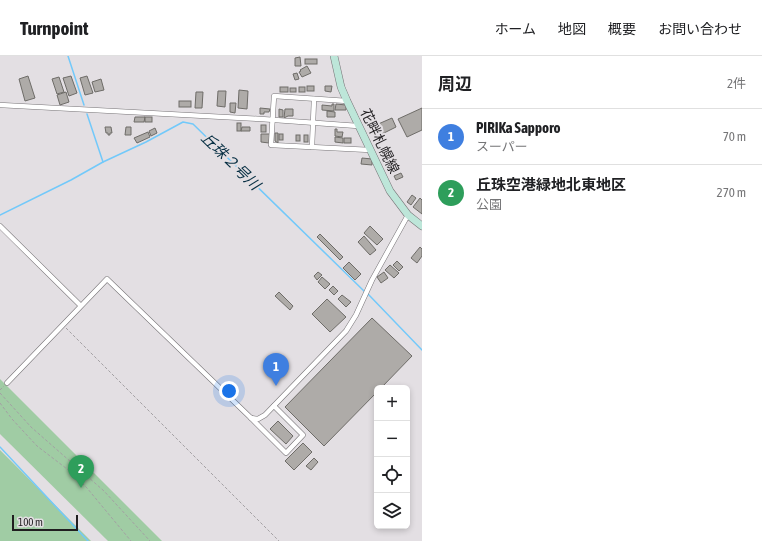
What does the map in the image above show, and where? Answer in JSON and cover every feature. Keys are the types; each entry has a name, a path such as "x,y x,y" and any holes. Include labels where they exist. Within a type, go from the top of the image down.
{"main road":[{"name":"花畔札幌線","path":"334,56 341,87 358,126 390,191 408,215 422,226"}],"street":[{"path":"347,101 274,96 272,145 370,150"},
{"path":"312,147 314,99"},
{"path":"0,105 358,126"},
{"path":"251,418 258,419 265,415 346,331 408,215"},
{"path":"0,226 80,305"},
{"path":"7,383 63,325 80,305 107,279 286,453 303,435 274,406"}],"path":[{"path":"63,325 279,541"},
{"path":"7,383 0,392 31,427 104,492 150,541"},
{"path":"0,404 37,446 71,472 87,488 131,541"}],"green space":[{"path":"0,379 162,541 108,541 0,434"},
{"path":"0,450 91,541 0,541"}],"building":[{"path":"300,57 301,66 295,66 295,58"},
{"path":"305,59 317,59 317,64 305,64"},
{"path":"307,66 311,73 302,77 299,72"},
{"path":"297,73 299,79 295,80 293,74"},
{"path":"28,76 35,98 25,101 19,79"},
{"path":"71,76 77,93 69,96 63,78"},
{"path":"87,76 93,93 85,95 80,78"},
{"path":"59,77 64,92 57,94 52,79"},
{"path":"101,79 104,90 95,92 92,82"},
{"path":"307,86 314,86 314,91 307,91"},
{"path":"325,86 332,86 331,92 325,91"},
{"path":"280,87 288,87 288,92 280,92"},
{"path":"299,87 305,87 305,92 299,92"},
{"path":"290,88 296,88 296,92 290,92"},
{"path":"239,90 248,91 247,109 238,108"},
{"path":"218,91 226,91 225,107 217,106"},
{"path":"66,92 69,102 60,105 57,95"},
{"path":"196,92 203,92 202,108 195,108"},
{"path":"179,101 191,101 191,107 179,107"},
{"path":"230,103 236,103 235,113 230,112"},
{"path":"332,104 334,104 334,111 322,110 322,105 332,106"},
{"path":"336,104 346,105 346,110 335,110"},
{"path":"260,108 270,109 269,112 260,114"},
{"path":"422,108 422,130 407,137 398,119"},
{"path":"279,109 283,110 283,117 279,117"},
{"path":"285,109 293,109 293,116 284,118"},
{"path":"327,111 335,112 335,117 327,117"},
{"path":"135,117 145,117 144,122 134,122"},
{"path":"145,117 152,117 152,122 145,122"},
{"path":"392,118 396,127 380,135 376,125"},
{"path":"237,123 241,123 241,131 237,131"},
{"path":"261,125 266,125 266,132 261,132"},
{"path":"105,127 111,127 112,133 110,133 110,135 106,133"},
{"path":"126,127 131,127 131,135 125,135"},
{"path":"242,127 250,127 250,131 241,131"},
{"path":"155,128 157,133 151,136 149,131"},
{"path":"335,129 337,129 337,132 343,132 342,137 335,136"},
{"path":"148,132 150,137 137,143 134,138"},
{"path":"275,133 278,133 278,143 275,141"},
{"path":"261,134 270,134 269,143 261,142"},
{"path":"279,134 283,134 283,140 279,140"},
{"path":"296,135 300,135 300,141 296,141"},
{"path":"304,135 308,135 308,142 304,142"},
{"path":"335,137 343,138 343,143 335,142"},
{"path":"344,138 351,138 351,143 344,143"},
{"path":"362,158 372,159 372,165 361,164"},
{"path":"401,173 403,177 396,180 394,176"},
{"path":"412,195 416,198 411,205 407,202"},
{"path":"420,198 422,200 422,214 413,207"},
{"path":"370,226 383,239 377,245 364,233"},
{"path":"320,234 343,257 340,260 317,237"},
{"path":"364,236 376,250 370,255 358,242"},
{"path":"420,247 422,249 422,256 417,263 411,258"},
{"path":"397,261 403,267 399,271 393,265"},
{"path":"349,262 361,274 355,280 343,268"},
{"path":"390,265 399,273 394,278 385,270"},
{"path":"318,272 322,275 317,280 314,276"},
{"path":"384,272 388,278 381,283 377,277"},
{"path":"322,277 330,284 325,289 318,282"},
{"path":"333,286 338,291 334,295 329,290"},
{"path":"279,292 293,306 290,310 275,296"},
{"path":"342,295 351,302 346,307 338,299"},
{"path":"327,299 346,317 330,332 312,314"},
{"path":"372,318 412,356 384,385 374,385 374,395 324,446 285,407"},
{"path":"278,421 293,436 286,444 270,429"},
{"path":"303,443 312,452 294,470 285,461"},
{"path":"314,458 318,462 311,470 306,466"}],"waterway":[{"path":"68,56 84,105"},
{"path":"87,114 103,162"},
{"name":"丘珠２号川","path":"0,215 183,122 193,124 365,292"},
{"name":"丘珠２号川","path":"368,294 422,350"},
{"path":"0,447 88,541"}],"place":[{"name":"PIRIKa Sapporo","path":"276,386"},
{"name":"丘珠空港緑地北東地区","path":"81,488"}]}
